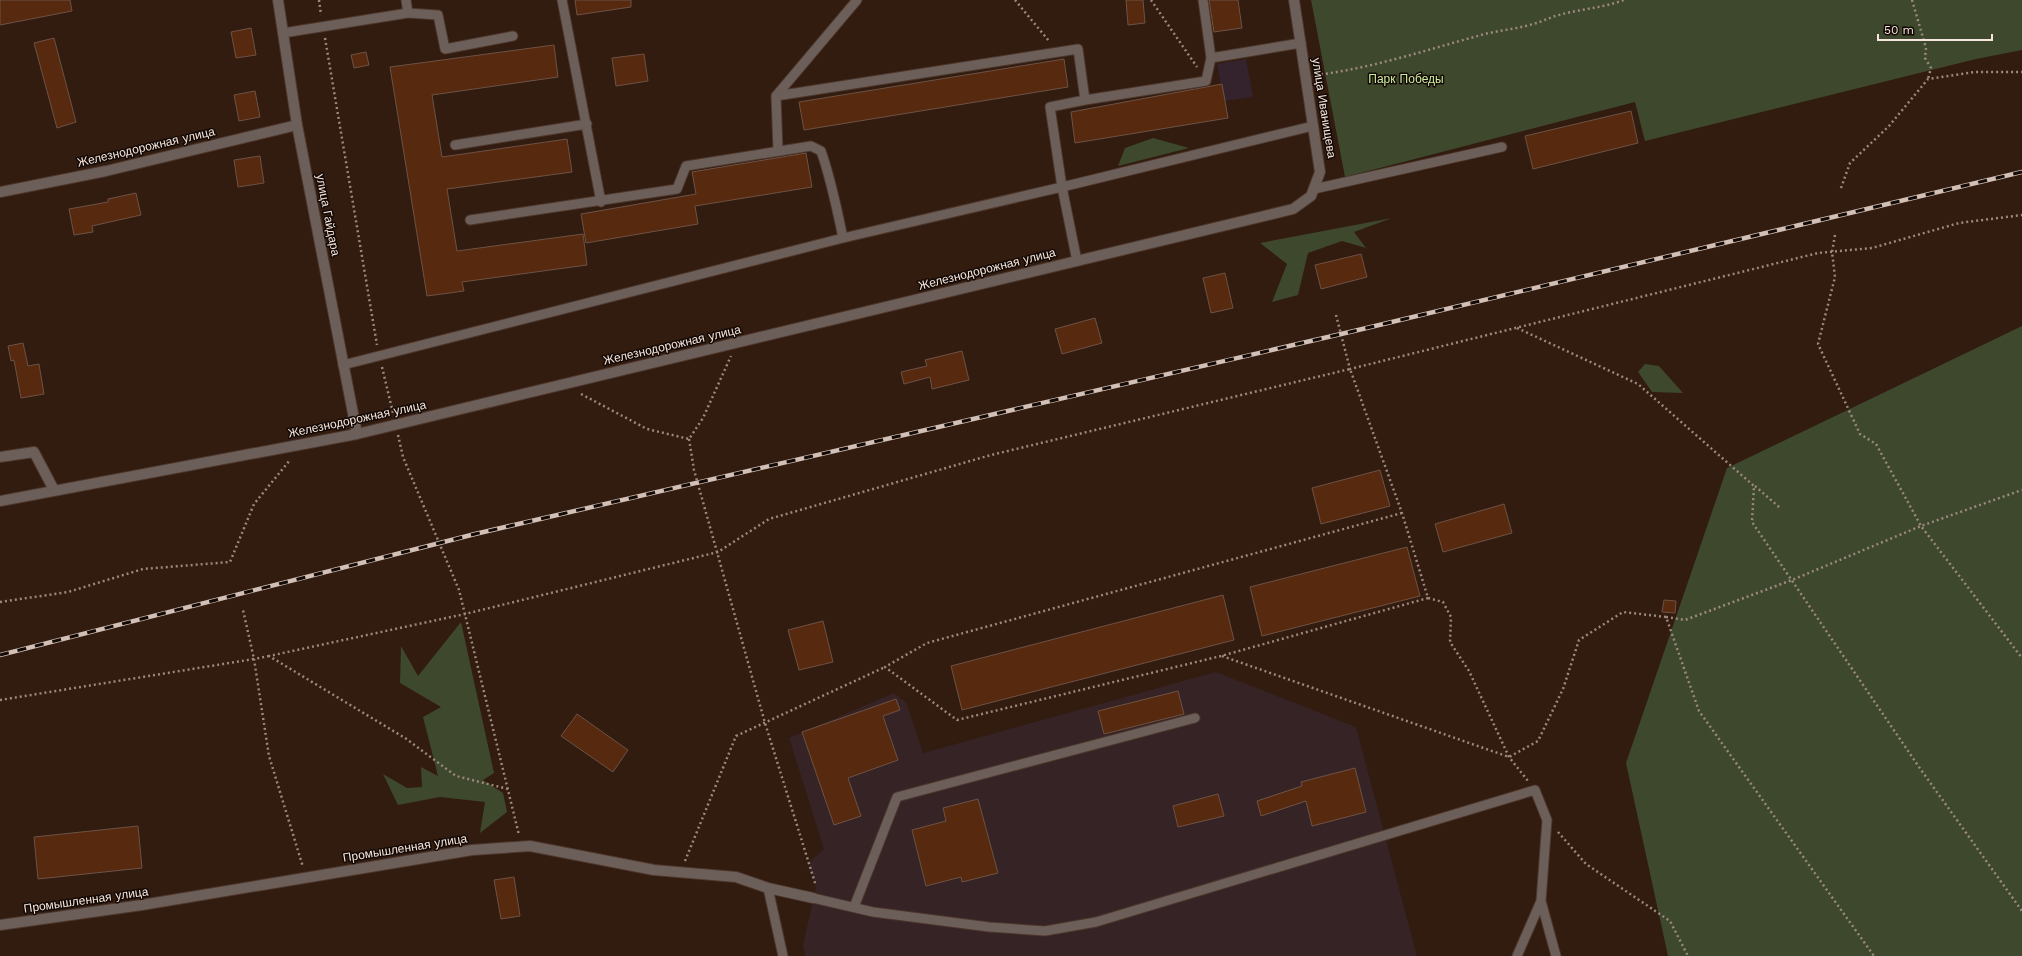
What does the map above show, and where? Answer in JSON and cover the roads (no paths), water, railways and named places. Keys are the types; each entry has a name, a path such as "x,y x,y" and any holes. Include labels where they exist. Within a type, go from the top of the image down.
{"street":[{"name":"улица Гайдара","path":"278,0 297,125 357,434"},
{"name":"улица Иванищева","path":"1293,209 1311,196 1320,172 1294,0"},
{"name":"Железнодорожная улица","path":"0,192 106,171 297,125"},
{"name":"Железнодорожная улица","path":"0,501 357,434 1293,209"},
{"path":"0,457 34,452 54,490"},
{"name":"Промышленная улица","path":"0,925 142,905 472,850 530,846 654,870 736,878 768,888 817,899"}],"lane":[{"path":"406,0 408,13"},
{"path":"562,0 601,202"},
{"path":"778,151 776,96 857,0"},
{"path":"1077,261 1062,187 1050,107 1206,81 1211,58 1203,0"},
{"path":"283,33 324,28 408,13 438,15 445,49 513,36"},
{"path":"1211,58 1301,44"},
{"path":"776,96 1078,50 1085,100"},
{"path":"455,145 587,124"},
{"path":"343,365 842,238 1062,187 1313,126"},
{"path":"470,220 601,202 677,189 686,166 810,146 821,151 838,210 842,238"},
{"path":"1314,189 1502,147"},
{"path":"854,907 897,797 1195,718"},
{"path":"817,899 854,907 989,927 1045,931 1096,922 1535,790 1547,820 1541,901 1517,956"},
{"path":"768,888 783,956"},
{"path":"1541,901 1556,956"}],"railway":[{"path":"0,655 475,534 1354,331 2022,172"}],"park label":[{"name":"Парк Победы","path":"1406,79"}]}
